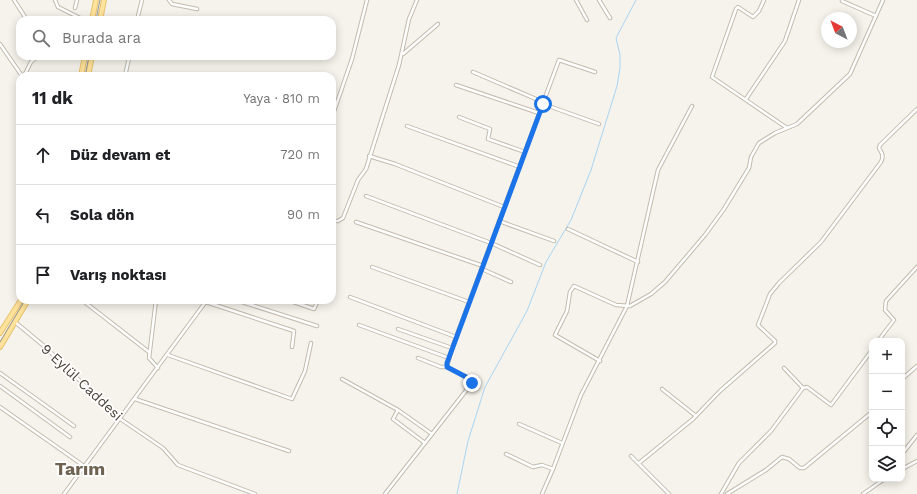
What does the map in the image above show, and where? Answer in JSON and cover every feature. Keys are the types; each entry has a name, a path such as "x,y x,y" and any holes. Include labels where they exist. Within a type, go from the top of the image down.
{"main road":[{"path":"93,16 96,0"},
{"path":"101,16 104,0"},
{"path":"82,72 84,60"},
{"path":"89,72 91,60"},
{"path":"0,332 18,304"},
{"path":"0,346 26,304"}],"street":[{"path":"14,0 24,16"},
{"path":"55,0 58,7 76,16"},
{"path":"75,8 77,0"},
{"path":"139,16 142,0"},
{"path":"169,0 172,4 197,9"},
{"path":"336,105 352,59 367,0"},
{"path":"336,221 343,218 358,180 364,173 389,100 402,55 408,19 417,0"},
{"path":"576,0 587,20"},
{"path":"598,0 610,18"},
{"path":"764,0 760,11 753,17 738,7 736,9 712,77 787,128"},
{"path":"746,99 785,41 799,0"},
{"path":"600,361 555,335 567,311 574,286 616,305 627,306 639,302 665,282 724,209 749,168 751,157 759,143 770,136 797,124 809,115 850,74 883,0"},
{"path":"842,1 876,16"},
{"path":"402,55 438,24"},
{"path":"0,44 20,72"},
{"path":"25,72 33,60"},
{"path":"126,72 129,60"},
{"path":"447,367 456,337 559,60 595,72"},
{"path":"473,72 543,103 599,124"},
{"path":"456,85 540,113"},
{"path":"542,494 581,394 600,361 627,306 658,170 692,106"},
{"path":"639,463 696,416 720,391 776,341 758,325 770,294 779,283 821,242 881,162 883,158 879,148 880,146 917,109"},
{"path":"459,117 490,128 488,139 525,152"},
{"path":"407,126 520,167"},
{"path":"369,156 395,164 504,207"},
{"path":"366,196 491,243 540,265"},
{"path":"499,221 554,241"},
{"path":"356,222 482,268 511,282"},
{"path":"568,229 638,262"},
{"path":"372,267 469,302"},
{"path":"880,338 894,320 886,310 886,301 917,267"},
{"path":"350,297 456,337"},
{"path":"87,304 149,352"},
{"path":"156,304 149,358 158,368"},
{"path":"64,494 205,304"},
{"path":"216,304 294,331 292,347"},
{"path":"248,304 317,326"},
{"path":"300,304 314,309 316,304"},
{"name":"9 Eylül Caddesi","path":"15,322 44,346 119,418 163,448 178,465 255,494"},
{"path":"359,325 449,358"},
{"path":"398,329 452,348"},
{"path":"168,355 292,399 305,371 310,343"},
{"path":"784,368 803,388 807,387 831,405 869,354"},
{"path":"385,494 472,383 468,378 447,367 440,368 418,358"},
{"path":"905,376 917,366"},
{"path":"0,373 74,426"},
{"path":"342,379 398,410 432,434"},
{"path":"0,386 70,437"},
{"path":"721,494 739,463 771,431 803,388"},
{"path":"662,389 696,416"},
{"path":"135,399 289,451"},
{"path":"0,408 84,466"},
{"path":"398,410 393,419 425,443"},
{"path":"727,494 766,470 782,457 789,458 800,468 804,468 869,414"},
{"path":"520,424 562,444"},
{"path":"905,450 917,435"},
{"path":"506,454 533,467 542,464 553,469"},
{"path":"631,456 669,494"},
{"path":"905,467 917,461"},
{"path":"863,494 879,482"}],"waterway":[{"path":"457,494 468,441 485,387 527,311 546,262 571,220 591,170 617,86 620,68 620,55 616,38 636,0"}],"tram line":[{"path":"97,16 100,0"},
{"path":"86,72 88,60"},
{"path":"0,342 23,304"}],"district":[{"name":"Tarım","path":"80,469"}],"route":[{"path":"472,383 468,378 447,367 447,363 543,104"}]}
